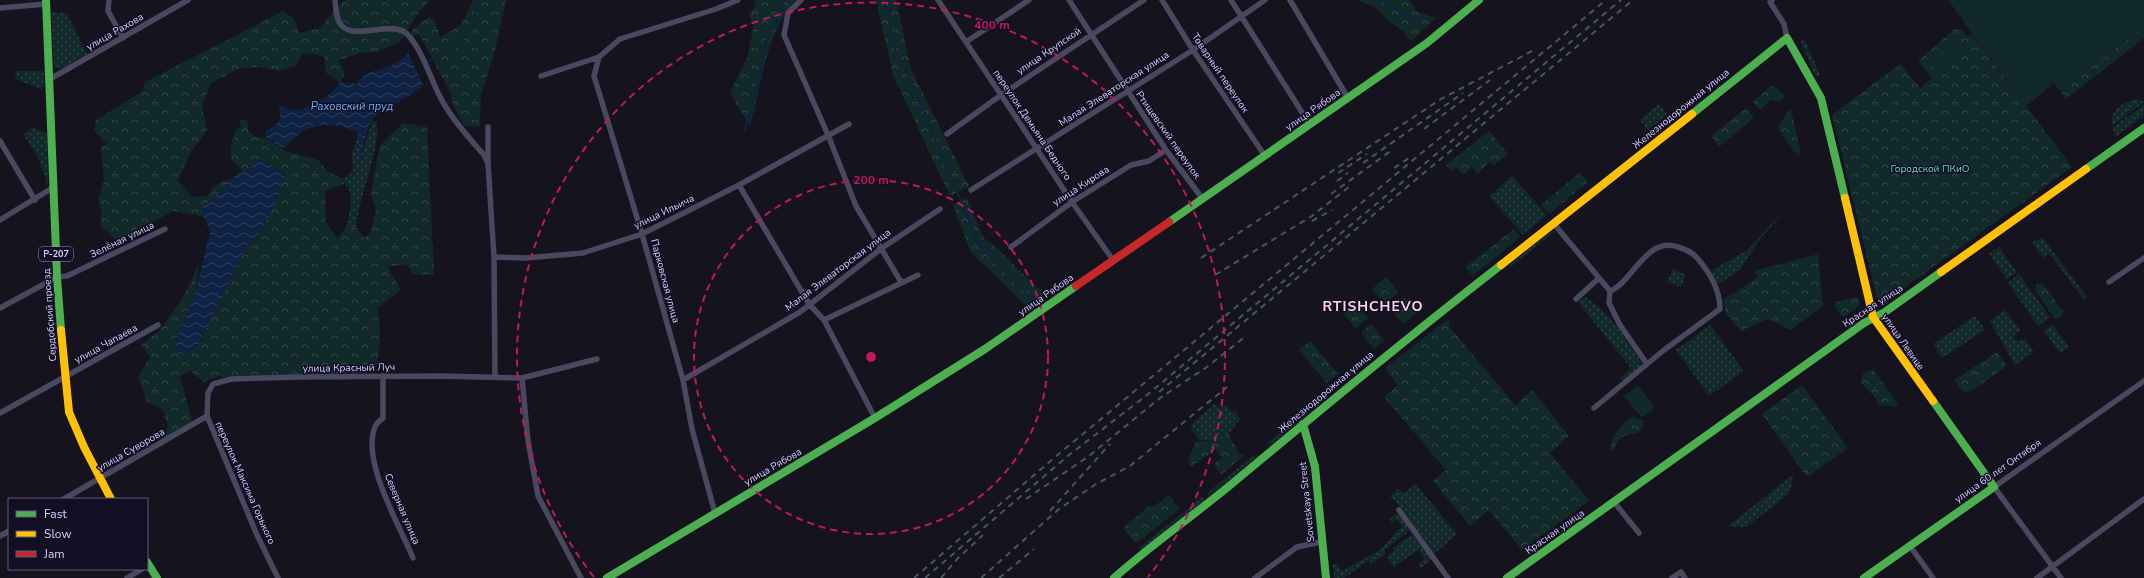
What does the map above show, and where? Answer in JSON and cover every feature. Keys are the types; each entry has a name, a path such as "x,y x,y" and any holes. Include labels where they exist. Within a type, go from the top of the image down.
{"street":[{"path":"109,0 108,11 122,38"},
{"name":"улица Рахова","path":"50,79 188,0"},
{"path":"335,0 339,22 342,27 352,31 399,30 408,34 426,64 442,103 484,155 488,164"},
{"path":"541,76 600,57 620,39 716,9 738,0"},
{"path":"802,0 788,13 784,35 828,135 856,206 901,282"},
{"name":"переулок Демьяна Бедного","path":"938,0 1072,202 1113,260"},
{"path":"966,42 1029,0"},
{"name":"Ртищевский переулок","path":"1069,0 1127,92 1166,150 1202,198"},
{"name":"улица Крупской","path":"947,134 1001,95 1144,0"},
{"name":"Товарный переулок","path":"1162,0 1193,50 1265,156"},
{"path":"1231,0 1310,125"},
{"name":"Малая Элеваторская улица","path":"971,190 1193,50 1265,0"},
{"path":"1290,0 1348,98"},
{"name":"улица Рябова","path":"607,578 875,418 985,349 1310,125 1426,43 1479,0"},
{"path":"1772,0 1770,2 1784,24 1787,38"},
{"path":"0,8 46,2"},
{"name":"Сердобский проезд","path":"46,2 55,187 57,277 69,412 99,478 110,498"},
{"name":"Железнодорожная улица","path":"1114,578 1140,555 1206,505 1433,317 1554,224 1787,38"},
{"name":"улица Левице","path":"1787,38 1821,98 1873,317 2061,578"},
{"name":"Парковская улица","path":"600,57 594,76 642,234 683,380 692,429 715,513"},
{"name":"улица Ильича","path":"494,257 525,258 583,254 642,234 739,185 849,124"},
{"path":"488,127 488,164 494,257 495,376"},
{"name":"Красная улица","path":"1507,578 1873,317 1892,308 2144,130"},
{"path":"0,142 35,200"},
{"name":"улица Кирова","path":"1011,247 1072,202 1131,165 1149,161 1166,150"},
{"path":"739,185 809,304 824,320 875,418"},
{"path":"0,220 55,187"},
{"name":"Малая Элеваторская улица","path":"683,380 800,312 882,248 940,209"},
{"path":"1554,224 1598,279 1610,291"},
{"name":"Зелёная улица","path":"0,308 57,277 67,276 165,229"},
{"path":"1594,408 1647,364 1720,309 1714,282 1704,266 1694,254 1680,247 1664,244 1656,247 1610,291 1609,303 1620,325 1647,364"},
{"path":"2109,282 2144,258"},
{"path":"824,320 918,275"},
{"path":"1576,299 1598,279"},
{"name":"улица Чапаева","path":"0,413 158,325"},
{"name":"улица Красный Луч","path":"208,392 213,384 232,379 383,376 495,376 522,378 597,359"},
{"name":"Северная улица","path":"383,376 383,418 375,425 371,440 375,469 413,558"},
{"path":"522,378 528,442 538,496 580,578"},
{"name":"улица 60 лет Октября","path":"1864,578 2144,381"},
{"name":"переулок Максима Горького","path":"208,392 207,416 232,480 278,578"},
{"name":"улица Суворова","path":"66,498 207,416"},
{"name":"Sovetskaya Street","path":"1303,424 1315,466 1323,509 1321,542 1326,578"},
{"path":"2037,578 2144,499"},
{"path":"1614,502 1639,533"},
{"path":"1399,510 1448,578"},
{"path":"1255,578 1297,547 1321,542"},
{"path":"1910,546 1933,578"},
{"path":"148,568 156,578"},
{"path":"127,578 140,570"},
{"path":"1672,578 1681,572 1685,578"}],"green space":[{"path":"344,0 430,0 416,16 400,42 376,52 359,53 339,60 345,74 340,82 326,73 324,56 303,53 295,66 279,71 259,67 238,69 211,83 202,106 207,131 191,152 178,180 192,197 208,196 218,184 234,179 201,209 207,221 201,216 173,211 122,239 116,240 100,225 102,212 98,199 104,181 101,146 107,144 94,131 96,120 143,91 145,82 283,11 294,18 299,33 320,28"},
{"path":"473,0 506,0 496,47 481,95 480,127 464,126 451,100 451,94 419,34 409,38 414,28 429,17 435,21 440,37 461,25"},
{"path":"754,0 797,0 787,12 778,27 772,42 766,59 750,126 730,93 747,58 754,25 749,15 756,4"},
{"path":"876,0 896,0 911,69 969,186 950,196 893,75"},
{"path":"1357,0 1407,0 1413,4 1416,11 1436,18 1411,41 1403,31 1388,21 1374,6"},
{"path":"1948,0 2144,0 2144,26 2060,91 2054,83 2026,106"},
{"path":"51,12 67,13 87,54 61,69 54,68"},
{"path":"2144,26 2144,38 2066,99 2060,91"},
{"name":"Городской ПКиО","path":"1955,29 1962,30 1968,37 1972,34 2072,167 1882,304 1878,302 1832,115 1900,64 1920,88 1932,78 1918,61"},
{"path":"1955,34 1966,47 1936,71 1926,58"},
{"path":"1802,40 1805,41 1820,75 1816,77 1801,43"},
{"path":"15,71 44,71 44,85 42,90 16,79"},
{"path":"1771,86 1774,86 1785,97 1780,101 1771,100 1760,110 1753,102"},
{"path":"2136,99 2144,102 2113,125 2113,116 2118,108 2127,102"},
{"path":"1659,104 1667,114 1648,130 1640,120"},
{"path":"2144,105 2144,116 2115,137 2113,127"},
{"path":"1746,108 1754,118 1719,147 1711,136"},
{"path":"1789,110 1791,110 1801,154 1798,156 1784,139 1778,127"},
{"path":"245,119 248,123 248,130 255,137 267,138 285,151 318,160 328,172 344,179 344,184 325,191 326,221 337,239 346,228 356,228 364,238 370,233 376,210 371,194 380,145 403,123 427,127 434,275 413,274 407,265 387,266 401,290 377,308 380,324 380,340 375,372 300,377 232,379 219,376 204,382 190,371 180,376 193,424 160,443 168,426 163,410 147,402 138,377 150,357 141,344 159,331 182,299 199,264 195,293 176,340 200,343 245,248 262,230 252,171 242,170 231,159 231,145 236,129 241,127 240,121"},
{"path":"372,121 377,122 377,134 356,228 346,228 351,197 344,179 353,171 352,153 359,133 359,163"},
{"path":"33,127 47,134 48,186 38,157 23,134"},
{"path":"1489,131 1508,154 1494,165 1490,162 1477,174 1472,167 1463,175 1456,167 1451,171 1446,165"},
{"path":"1580,172 1588,182 1549,214 1541,205"},
{"path":"1512,176 1547,215 1523,235 1489,196"},
{"path":"967,198 983,237 1000,251 1037,288 1054,293 1028,308 970,251 953,204"},
{"path":"1784,211 1758,242 1740,270 1720,283 1717,283 1711,273 1714,269 1746,251"},
{"path":"1514,229 1520,237 1473,276 1465,267"},
{"path":"1553,230 1554,232 1511,267 1509,265"},
{"path":"2043,238 2087,297 2084,300 2049,253 2043,258 2032,242"},
{"path":"1999,247 2017,272 2007,279 1989,254"},
{"path":"1818,254 1823,306 1791,330 1768,319 1741,331 1726,313 1723,300 1758,277 1754,271"},
{"path":"1673,269 1686,275 1681,287 1667,282"},
{"path":"2019,274 2050,317 2038,326 2008,283"},
{"path":"1386,277 1399,292 1385,304 1372,289"},
{"path":"2037,284 2043,284 2063,311 2062,317 2054,318 2035,290"},
{"path":"1585,297 1611,319 1642,363 1642,366 1623,381 1619,379 1631,368 1578,302"},
{"path":"1857,297 1860,305 1843,318 1836,309 1835,302"},
{"path":"1405,298 1417,313 1403,324 1391,309"},
{"path":"1355,304 1368,318 1356,329 1344,314"},
{"path":"2005,310 2020,330 2013,336 2017,341 2025,339 2034,352 2015,365 1990,321"},
{"path":"1975,316 1985,330 1942,358 1933,344"},
{"path":"1448,319 1450,323 1448,325 1515,405 1532,390 1569,436 1550,453 1589,501 1522,550 1489,510 1470,526 1433,481 1446,470 1384,397 1398,385 1385,368"},
{"path":"1371,324 1384,340 1374,349 1361,333"},
{"path":"1710,325 1744,371 1709,396 1676,350"},
{"path":"2053,325 2069,347 2060,353 2044,331"},
{"path":"1310,341 1338,374 1327,383 1299,350"},
{"path":"1997,352 2007,366 1973,390 1964,392 1960,389 1954,380"},
{"path":"1873,369 1898,404 1896,407 1879,405 1874,396 1861,383 1863,373"},
{"path":"1802,385 1848,448 1807,477 1762,414"},
{"path":"1638,386 1655,407 1642,418 1624,396"},
{"path":"1214,404 1220,408 1225,405 1233,412 1235,411 1240,419 1232,430 1224,437 1208,441 1200,440 1191,429 1192,424"},
{"path":"1303,414 1305,417 1269,446 1267,443"},
{"path":"1633,417 1643,420 1643,427 1636,433 1622,437 1618,441 1615,449 1612,451 1610,447 1618,429 1628,419"},
{"path":"1230,433 1231,440 1238,449 1236,451 1243,456 1221,475 1214,464 1222,458 1216,450 1190,467 1188,461 1196,441 1215,441"},
{"path":"1254,455 1256,458 1209,496 1207,493"},
{"path":"1794,474 1789,494 1746,527 1728,526"},
{"path":"1416,484 1457,534 1434,554 1397,503 1390,497 1397,488 1404,493"},
{"path":"1169,495 1179,509 1136,544 1123,528 1150,505 1153,507"},
{"path":"1202,497 1205,500 1141,551 1139,548"},
{"path":"1396,514 1400,514 1410,528 1407,533 1384,550 1386,554 1371,564 1369,560 1344,578 1334,578 1333,565 1336,563 1342,571 1380,550 1402,526 1397,519 1392,523 1389,519"},
{"path":"1413,535 1432,559 1421,568 1418,564 1424,559 1418,550 1394,567 1386,557 1394,551 1393,548"}],"water":[{"name":"Раховский пруд","path":"408,53 423,85 411,95 376,115 372,120 366,135 359,165 359,133 345,128 330,125 315,126 301,133 282,148 267,138 265,134 267,130 277,123 280,117 278,105 293,110 308,107 333,92 340,82 357,84 365,75 393,65"},
{"path":"259,159 285,173 275,204 262,230 245,248 200,343 190,352 181,355 176,351 176,340 195,293 210,232 201,209 242,170 252,171 253,164"}],"waterway":[{"path":"427,63 438,54 453,50 474,28 478,0"},
{"path":"744,133 758,85 767,41 784,0"},
{"path":"889,0 892,42 920,102 980,247 1036,303"},
{"path":"1380,0 1420,23"}],"railway":[{"path":"914,578 1054,458 1606,0"},
{"path":"925,578 1069,455 1147,395 1621,0"},
{"path":"1159,392 1633,0"},
{"path":"1201,258 1441,99 1534,50"},
{"path":"1424,129 1490,80"},
{"path":"1363,163 1463,93"},
{"path":"1331,194 1392,150"},
{"path":"1338,173 1367,154"},
{"path":"1394,168 1409,158"},
{"path":"1337,181 1348,173"},
{"path":"1215,275 1312,216 1349,187"},
{"path":"1312,221 1332,210"},
{"path":"1026,499 1089,456 1160,398 1207,367 1246,336"},
{"path":"981,578 1059,509 1096,484 1130,466 1227,387"},
{"path":"1050,511 1110,444"},
{"path":"941,578 958,558 983,535"},
{"path":"999,578 1034,549"}],"traffic: fast":[{"path":"46,0 57,277 61,330"},
{"path":"1169,222 1427,43 1479,0"},
{"path":"1692,114 1787,38 1821,98 1845,198"},
{"path":"2086,169 2144,128"},
{"path":"1114,578 1228,487 1397,347 1501,265"},
{"path":"1507,578 1864,323 1885,312 1941,272"},
{"path":"607,578 875,418 985,349 1076,286"},
{"path":"1864,578 1994,487 1933,401"},
{"path":"1303,424 1315,467 1326,578"},
{"path":"148,564 157,578"}],"traffic: slow":[{"path":"1501,265 1692,114"},
{"path":"1941,272 2086,169"},
{"path":"1845,198 1873,317 1933,401"},
{"path":"61,330 69,412 84,447 110,498"}],"traffic: jam":[{"path":"1076,286 1169,222"}],"district":[{"name":"RTISHCHEVO","path":"1373,306"}]}
